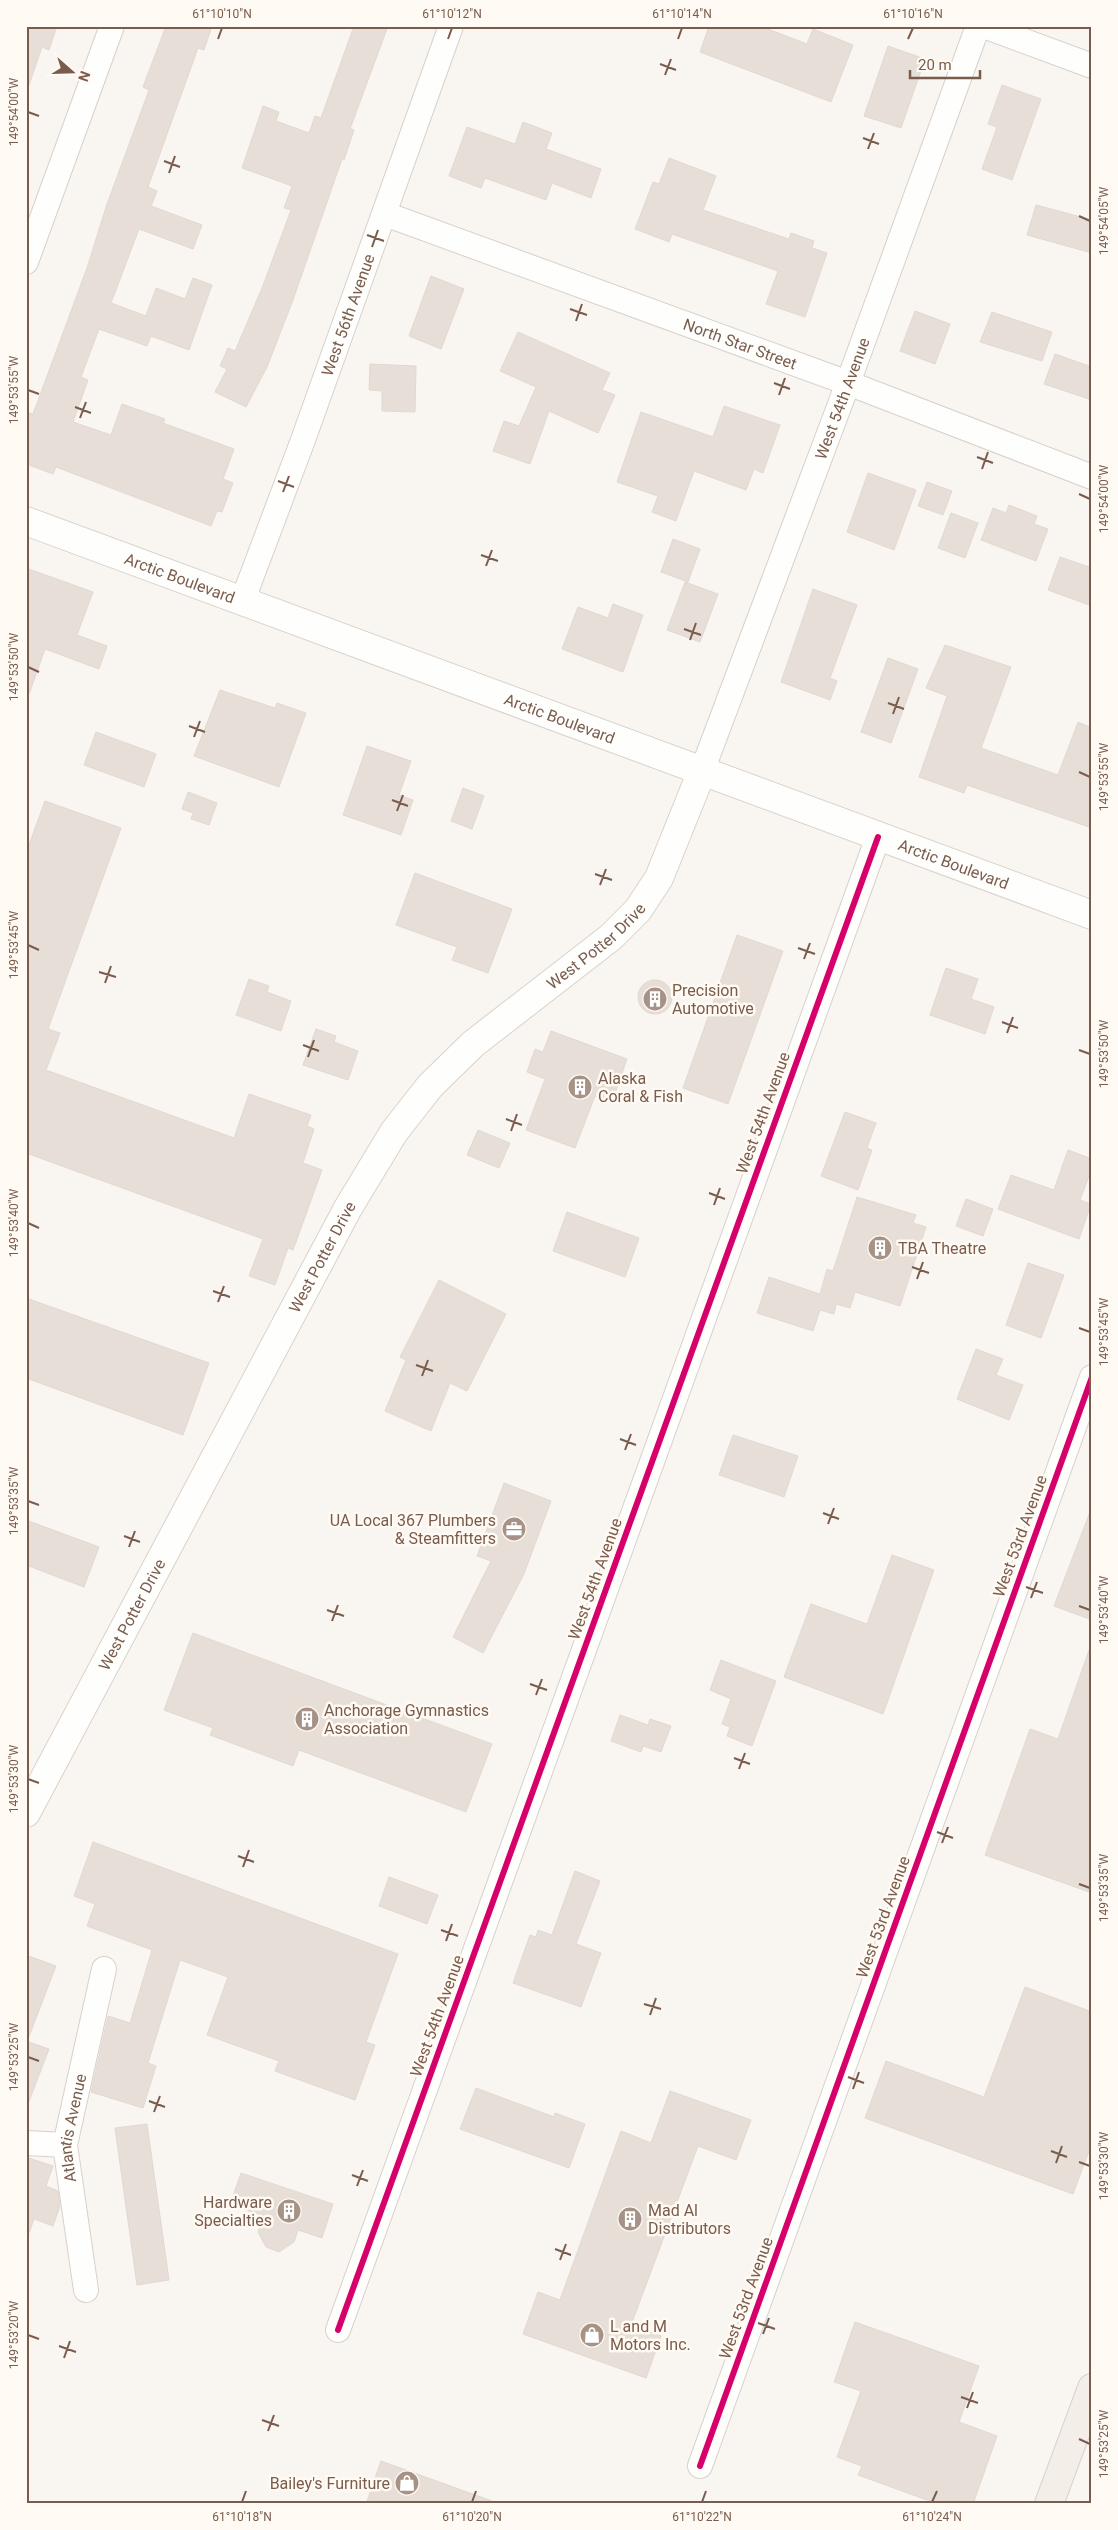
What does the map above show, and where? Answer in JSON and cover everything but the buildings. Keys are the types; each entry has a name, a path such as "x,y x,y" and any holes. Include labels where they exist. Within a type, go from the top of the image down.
{"main road":[{"name":"Arctic Boulevard","path":"26,521 1092,915"},
{"name":"West Potter Drive","path":"26,1813 348,1208 394,1132 430,1086 473,1044 612,936 638,910 659,878 702,771"},
{"path":"1049,2504 1083,2438 1092,2388"}],"street":[{"path":"26,262 112,26"},
{"name":"West 56th Avenue","path":"242,602 385,214 451,26"},
{"name":"West 54th Avenue","path":"702,771 848,382 978,26"},
{"path":"984,26 1092,66"},
{"name":"North Star Street","path":"385,214 848,382 1092,477"},
{"name":"West 54th Avenue","path":"338,2330 878,837"},
{"name":"West 53rd Avenue","path":"700,2466 1092,1377"},
{"name":"Atlantis Avenue","path":"86,2290 66,2145 104,1969"},
{"path":"26,2143 66,2145"}],"cycle path":[{"path":"338,2330 878,837"},
{"path":"700,2466 1092,1377"}],"place":[{"name":"Precision Automotive","path":"655,999"},
{"name":"Alaska Coral & Fish","path":"580,1087"},
{"name":"TBA Theatre","path":"880,1248"},
{"name":"UA Local 367 Plumbers & Steamfitters","path":"514,1529"},
{"name":"Anchorage Gymnastics Association","path":"307,1719"},
{"name":"Hardware Specialties","path":"289,2211"},
{"name":"Mad Al Distributors","path":"630,2219"},
{"name":"L and M Motors Inc.","path":"592,2335"},
{"name":"Bailey's Furniture","path":"407,2483"}]}
